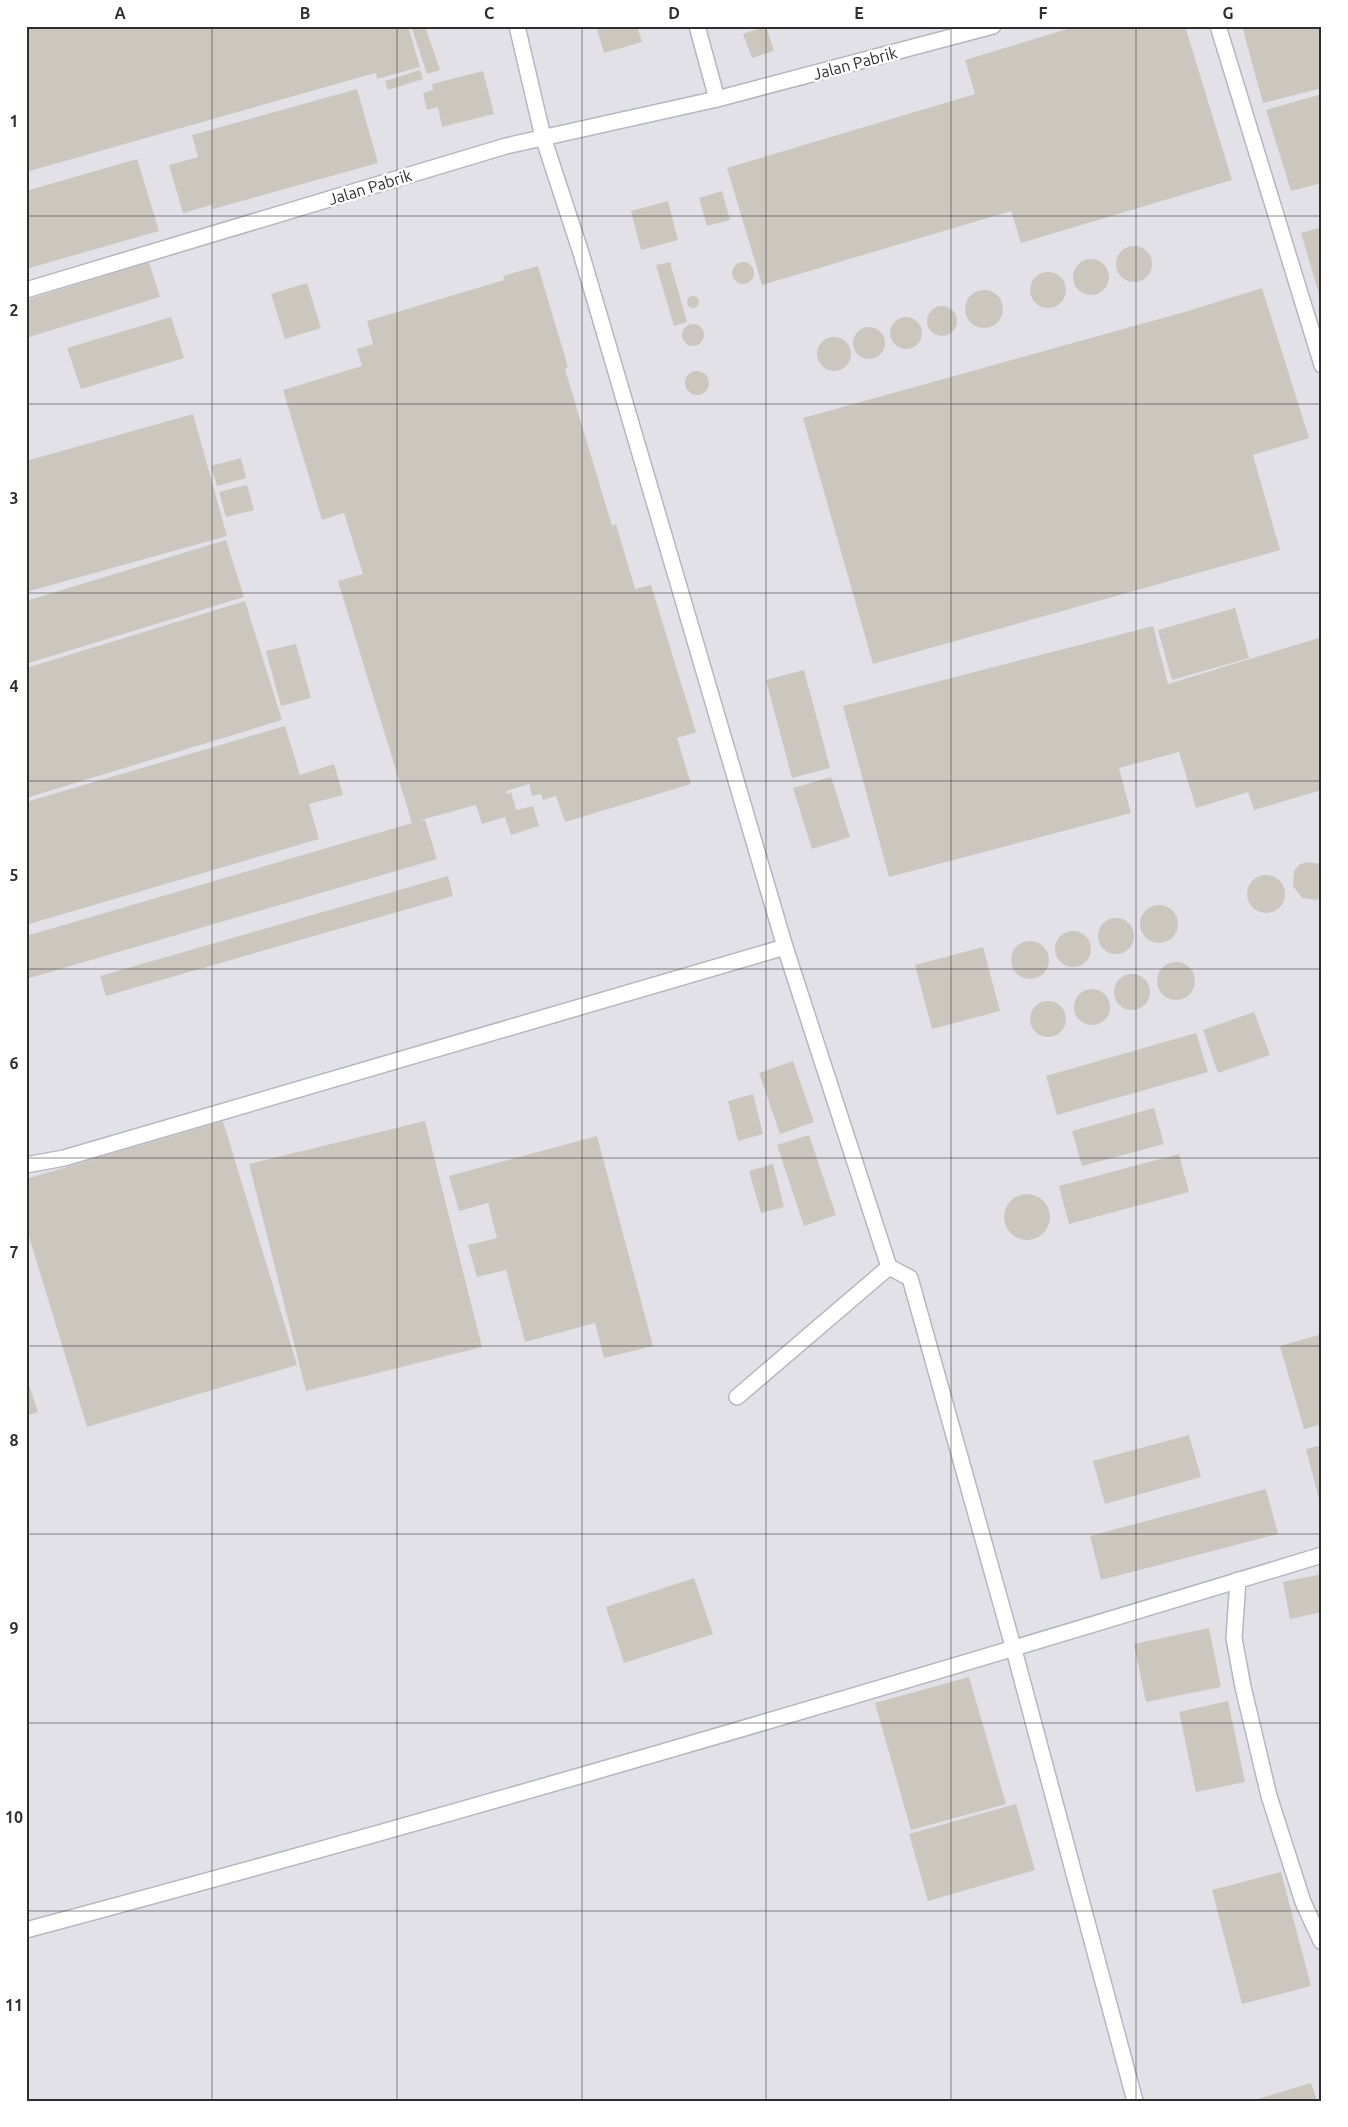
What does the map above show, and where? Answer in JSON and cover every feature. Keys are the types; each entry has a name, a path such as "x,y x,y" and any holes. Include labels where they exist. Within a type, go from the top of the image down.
{"lane":[{"path":"517,26 543,137 584,263 785,947 889,1267 910,1278 1014,1650 1135,2101"},
{"path":"697,26 717,99"},
{"name":"Jalan Pabrik","path":"26,290 497,149 543,137 717,99 993,26"},
{"path":"1218,26 1322,366"},
{"path":"26,1165 64,1158 785,947"},
{"path":"737,1397 889,1267"},
{"path":"26,1930 174,1890 1014,1650 1322,1555"},
{"path":"1238,1580 1234,1638 1243,1687 1270,1796 1303,1902 1321,1941"}],"shaded area":[{"path":"26,26 1322,26 1322,2101 26,2101"}],"building":[{"path":"26,26 408,26 420,67 377,79 376,73 368,75 26,172"},
{"path":"411,26 425,26 440,70 427,74"},
{"path":"596,26 637,26 642,42 604,53"},
{"path":"766,26 774,51 752,58 743,34"},
{"path":"1077,26 1185,26 1232,180 1021,243 1011,211 762,285 727,168 975,94 965,60"},
{"path":"1242,26 1322,26 1322,88 1263,103"},
{"path":"420,70 423,79 388,90 385,81"},
{"path":"483,71 494,114 442,127 438,107 427,110 423,93 433,90 432,84"},
{"path":"357,89 378,163 213,209 211,205 183,213 169,165 198,157 192,135"},
{"path":"1322,94 1322,183 1291,191 1266,110"},
{"path":"137,159 159,231 26,269 26,191"},
{"path":"722,191 730,220 707,226 699,198"},
{"path":"668,201 678,240 641,250 631,211"},
{"path":"1322,227 1322,301 1321,301 1301,233"},
{"path":"1134,246 1141,247 1147,251 1151,257 1151,271 1147,277 1141,281 1134,282 1127,281 1121,277 1117,271 1116,264 1117,257 1121,251 1127,247"},
{"path":"1091,259 1104,264 1109,277 1104,290 1091,295 1078,290 1073,277 1078,264"},
{"path":"149,262 160,297 26,338 26,300"},
{"path":"670,262 687,322 674,326 656,265"},
{"path":"739,262 747,262 754,269 754,277 747,284 739,284 732,277 732,269"},
{"path":"538,266 568,367 565,369 612,526 616,524 635,589 651,585 696,732 677,738 691,784 565,822 556,796 543,800 541,794 532,796 529,784 506,791 507,794 511,792 516,810 533,806 539,826 511,835 505,817 482,824 476,805 428,818 419,821 425,820 437,859 26,979 26,936 412,823 338,581 363,574 344,513 322,520 283,390 362,366 357,349 373,344 367,321 504,280 503,276"},
{"path":"1048,272 1055,273 1061,277 1065,283 1065,297 1061,303 1055,307 1048,308 1041,307 1035,303 1031,297 1030,290 1031,283 1035,277 1041,273"},
{"path":"307,283 321,328 285,339 271,294"},
{"path":"1262,288 1309,438 1253,455 1280,550 873,664 803,418 1188,311"},
{"path":"984,290 998,295 1003,309 998,323 984,328 970,323 965,309 970,295"},
{"path":"695,296 698,297 698,307 691,308 688,307 687,300 688,297"},
{"path":"942,306 953,310 957,321 953,332 942,336 931,332 927,321 931,310"},
{"path":"171,317 184,358 81,389 67,348"},
{"path":"906,317 918,321 922,333 918,345 906,349 894,345 890,333 894,321"},
{"path":"693,324 701,327 704,335 701,343 693,346 685,343 682,335 685,327"},
{"path":"869,327 875,328 880,332 884,337 884,349 880,354 875,358 869,359 863,358 858,354 854,349 853,343 854,337 858,332 863,328"},
{"path":"834,337 846,342 851,354 846,366 834,371 822,366 817,354 822,342"},
{"path":"697,371 706,374 709,383 706,392 697,395 688,392 685,383 688,374"},
{"path":"193,414 227,536 26,592 26,461"},
{"path":"241,458 246,478 217,486 211,466"},
{"path":"247,485 254,510 226,517 219,492"},
{"path":"226,540 244,597 26,664 26,601"},
{"path":"245,601 282,720 26,798 26,668"},
{"path":"1235,608 1249,658 1172,680 1158,630"},
{"path":"1153,626 1168,684 1322,637 1322,790 1254,810 1248,792 1196,808 1179,752 1119,768 1131,813 889,877 843,706"},
{"path":"296,644 311,698 281,706 266,651"},
{"path":"804,670 830,768 792,778 766,680"},
{"path":"285,726 300,775 334,764 343,795 309,804 319,839 29,924 26,914 26,802"},
{"path":"831,777 850,837 812,849 793,788"},
{"path":"1306,862 1322,864 1322,897 1316,900 1302,898 1293,886 1294,871 1299,865"},
{"path":"1266,875 1279,881 1285,894 1279,907 1266,913 1253,907 1247,894 1253,881"},
{"path":"448,876 453,896 106,996 100,976"},
{"path":"1159,905 1166,906 1172,911 1177,917 1177,931 1172,937 1166,942 1159,943 1152,942 1146,937 1141,931 1140,924 1141,917 1146,911 1152,906"},
{"path":"1116,918 1123,919 1129,923 1133,929 1133,943 1129,949 1123,953 1116,954 1109,953 1103,949 1099,943 1098,936 1099,929 1103,923 1109,919"},
{"path":"1073,931 1080,932 1086,936 1090,942 1090,956 1086,962 1080,966 1073,967 1066,966 1060,962 1056,956 1055,949 1056,942 1060,936 1066,932"},
{"path":"1030,941 1043,947 1049,960 1043,973 1030,979 1017,973 1011,960 1017,947"},
{"path":"983,947 1000,1011 932,1029 915,965"},
{"path":"1176,962 1189,968 1195,981 1189,994 1176,1000 1163,994 1157,981 1163,968"},
{"path":"1132,974 1144,980 1150,992 1144,1004 1132,1010 1120,1004 1114,992 1120,980"},
{"path":"1092,989 1099,990 1105,994 1109,1000 1109,1014 1105,1020 1099,1024 1092,1025 1085,1024 1079,1020 1075,1014 1074,1007 1075,1000 1079,994 1085,990"},
{"path":"1048,1001 1061,1006 1066,1019 1061,1032 1048,1037 1035,1032 1030,1019 1035,1006"},
{"path":"1254,1012 1270,1055 1218,1073 1203,1030"},
{"path":"1196,1033 1208,1072 1057,1115 1046,1076"},
{"path":"793,1061 814,1122 780,1134 759,1073"},
{"path":"753,1094 763,1134 738,1141 728,1101"},
{"path":"1154,1108 1164,1144 1082,1166 1072,1131"},
{"path":"223,1121 297,1365 87,1427 26,1227 26,1179"},
{"path":"425,1121 482,1347 306,1391 249,1164"},
{"path":"809,1135 836,1215 804,1226 777,1145"},
{"path":"597,1136 653,1346 604,1358 595,1323 525,1342 506,1270 477,1277 468,1245 497,1238 488,1203 459,1211 449,1176"},
{"path":"1179,1154 1189,1192 1069,1224 1059,1186"},
{"path":"773,1164 784,1207 761,1213 749,1171"},
{"path":"1027,1194 1040,1198 1046,1204 1050,1217 1046,1230 1040,1236 1027,1240 1014,1236 1008,1230 1004,1217 1008,1204 1014,1198"},
{"path":"1322,1334 1322,1424 1304,1429 1280,1346"},
{"path":"26,1376 38,1412 26,1416"},
{"path":"1189,1435 1201,1477 1105,1504 1093,1461"},
{"path":"1322,1445 1322,1506 1321,1507 1306,1449"},
{"path":"1266,1489 1278,1534 1101,1580 1090,1536"},
{"path":"1322,1574 1322,1612 1290,1619 1283,1582"},
{"path":"694,1578 713,1634 624,1663 606,1607"},
{"path":"1209,1628 1221,1687 1146,1702 1134,1644"},
{"path":"969,1677 1006,1804 911,1830 875,1703"},
{"path":"1228,1701 1245,1782 1196,1792 1179,1712"},
{"path":"1016,1804 1035,1870 928,1901 909,1834"},
{"path":"1281,1872 1311,1986 1242,2004 1212,1890"},
{"path":"1311,2083 1317,2101 1254,2101 1254,2100"}]}
